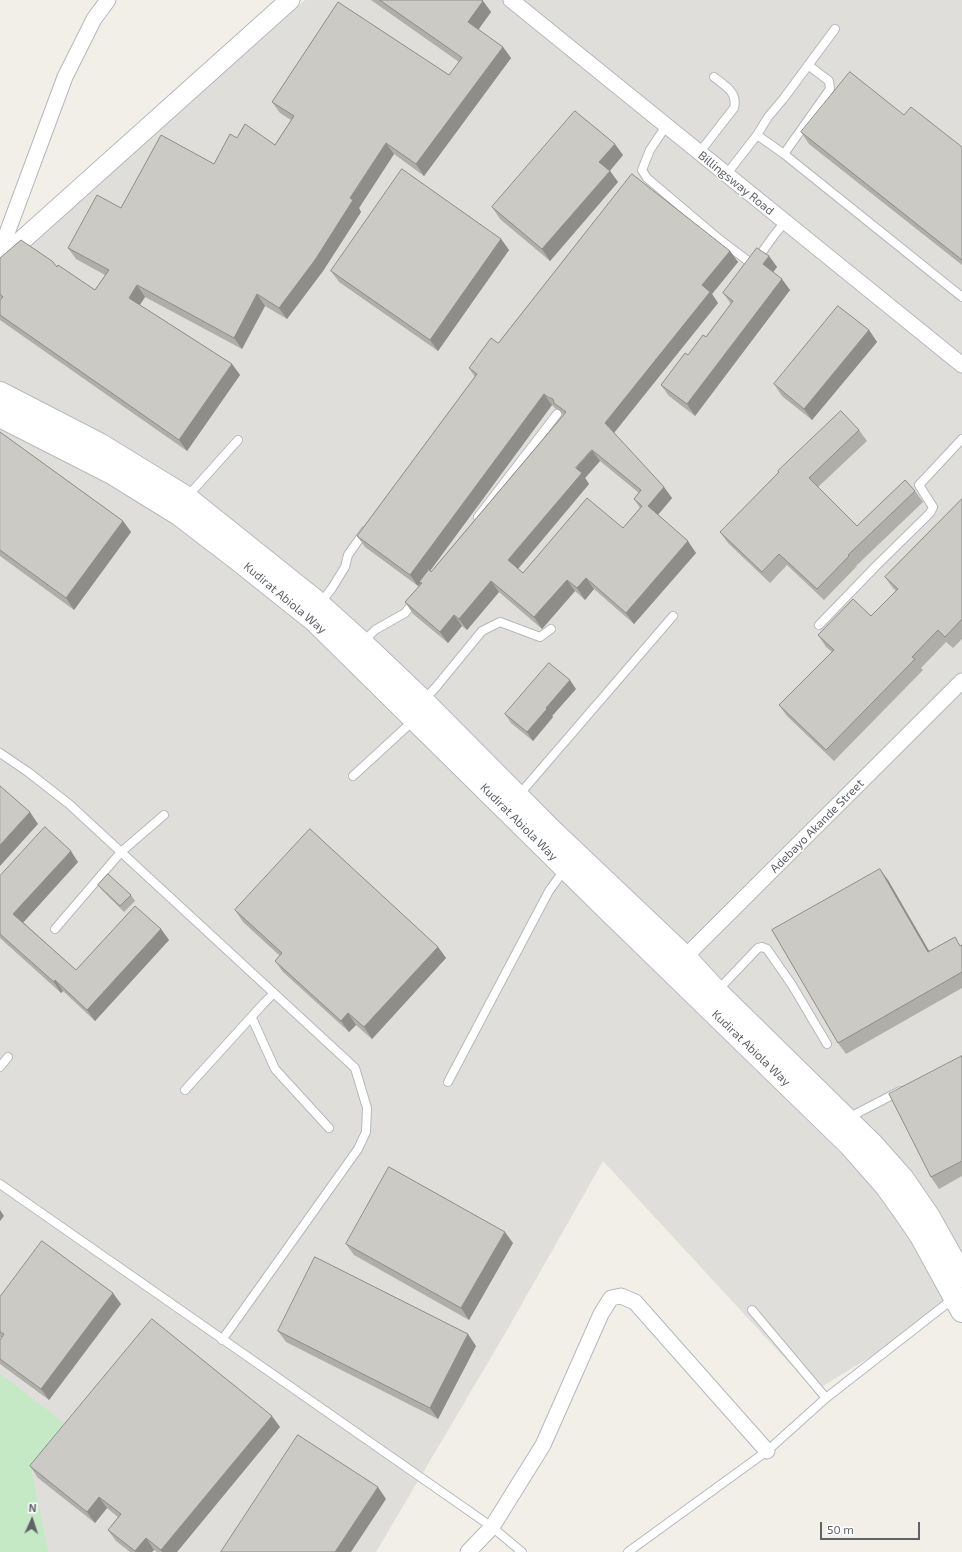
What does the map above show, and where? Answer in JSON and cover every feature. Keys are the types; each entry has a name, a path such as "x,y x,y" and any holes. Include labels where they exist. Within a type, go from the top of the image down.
{"main road":[{"name":"Kudirat Abiola Way","path":"0,393 99,444 187,498 257,553 362,643 419,710 566,868 678,964 716,991 872,1144 903,1179 929,1217 962,1276"},
{"name":"Kudirat Abiola Way","path":"0,416 112,473 180,515 315,621 419,710 517,797 556,836 850,1145 886,1186 921,1236 960,1301"}],"street":[{"path":"0,252 65,76 94,19 108,0"},
{"path":"0,260 290,0"},
{"name":"Billingsway Road","path":"511,0 962,365"},
{"name":"Adebayo Akande Street","path":"678,964 962,681"},
{"path":"468,1552 492,1527 543,1444 601,1314 611,1298 622,1296 635,1302 767,1451"}],"lane":[{"path":"726,175 835,29"},
{"path":"784,154 830,89 829,81 808,65"},
{"path":"699,153 734,108 736,101 733,93 714,77"},
{"path":"666,126 650,150 642,170 646,178 719,239 752,264 785,222"},
{"path":"757,135 784,154 962,297"},
{"path":"471,526 557,414"},
{"path":"187,498 238,440"},
{"path":"819,625 930,513 933,508 919,485 962,440"},
{"path":"319,605 345,567 348,555 371,523"},
{"path":"362,643 375,630 405,613 419,594"},
{"path":"517,797 673,616"},
{"path":"353,776 419,710 482,631 500,622 540,637 551,629"},
{"path":"0,753 28,772 69,804 355,1068 367,1108 366,1132 358,1150 222,1340"},
{"path":"55,929 121,852 164,815"},
{"path":"448,1082 549,891 566,868"},
{"path":"716,991 758,948 762,947 767,949 792,985 827,1044"},
{"path":"185,1090 252,1018 264,1002 274,993"},
{"path":"252,1018 275,1069 329,1128"},
{"path":"0,1066 8,1057"},
{"path":"846,1119 907,1086"},
{"path":"0,1184 492,1527 522,1552"},
{"path":"628,1552 767,1451 826,1398 960,1301"},
{"path":"752,1310 826,1398"}],"shaded area":[{"path":"305,0 962,0 962,1300 815,1391 603,1161 503,1337 376,1552 49,1552 32,1471 72,1430 0,1373 0,272"}],"green space":[{"path":"0,1373 73,1430 32,1471 49,1552 0,1552"}],"building":[{"path":"380,0 482,0 483,1 468,22 503,47 416,164 386,143 350,198 353,200 315,260 279,308 257,294 234,338 137,285 129,298 232,364 179,440 0,315 0,300 3,297 0,294 0,258 21,240 52,261 57,267 58,265 95,290 109,270 68,248 97,195 121,208 161,135 214,164 230,134 237,138 245,124 275,145 294,116 272,102 338,2 449,75 462,58"},
{"path":"850,72 904,115 911,107 962,147 962,260 801,132"},
{"path":"575,111 615,144 599,162 610,171 542,249 492,207"},
{"path":"402,169 501,239 430,340 331,271"},
{"path":"632,174 730,251 702,285 710,292 605,423 664,487 648,506 688,541 626,613 586,578 577,588 567,580 534,617 491,581 459,619 454,615 440,632 405,602 422,583 419,582 429,569 431,572 566,412 554,403 553,399 544,394 410,575 357,536 477,374 469,368 491,338 498,343","holes":["592,450 641,490 634,499 642,506 623,528 587,498 523,573 508,560 582,473 576,468"]},
{"path":"757,248 769,256 763,264 782,279 687,404 661,385 685,353 688,355 703,335 706,337 733,301 723,293"},
{"path":"838,306 869,330 804,409 774,384"},
{"path":"841,411 859,430 809,478 857,526 905,480 915,491 848,555 849,556 817,589 779,554 762,572 720,532 779,472 778,471"},
{"path":"0,432 123,521 66,598 0,550"},
{"path":"962,499 962,619 945,637 938,630 912,657 915,659 826,750 779,705 834,650 818,635 853,599 871,616 898,589 885,577"},
{"path":"549,663 570,680 527,732 505,714"},
{"path":"0,786 30,812 0,845"},
{"path":"45,827 71,851 13,914 76,970 135,906 161,929 87,1010 55,980 54,982 0,934 0,876"},
{"path":"310,829 438,947 364,1027 348,1013 341,1021 275,961 282,953 235,910"},
{"path":"880,869 928,952 955,937 960,946 962,945 962,972 838,1043 772,930"},
{"path":"108,874 131,895 120,906 98,885"},
{"path":"962,1056 962,1161 931,1177 889,1094"},
{"path":"389,1167 505,1232 461,1308 346,1244"},
{"path":"42,1241 113,1293 41,1389 0,1359 0,1340 4,1334 0,1332 0,1297"},
{"path":"315,1257 468,1334 430,1408 278,1331"},
{"path":"152,1319 272,1416 161,1550 146,1538 135,1551 108,1530 121,1514 99,1497 87,1512 30,1466"},
{"path":"298,1435 378,1487 335,1552 221,1552"}]}
